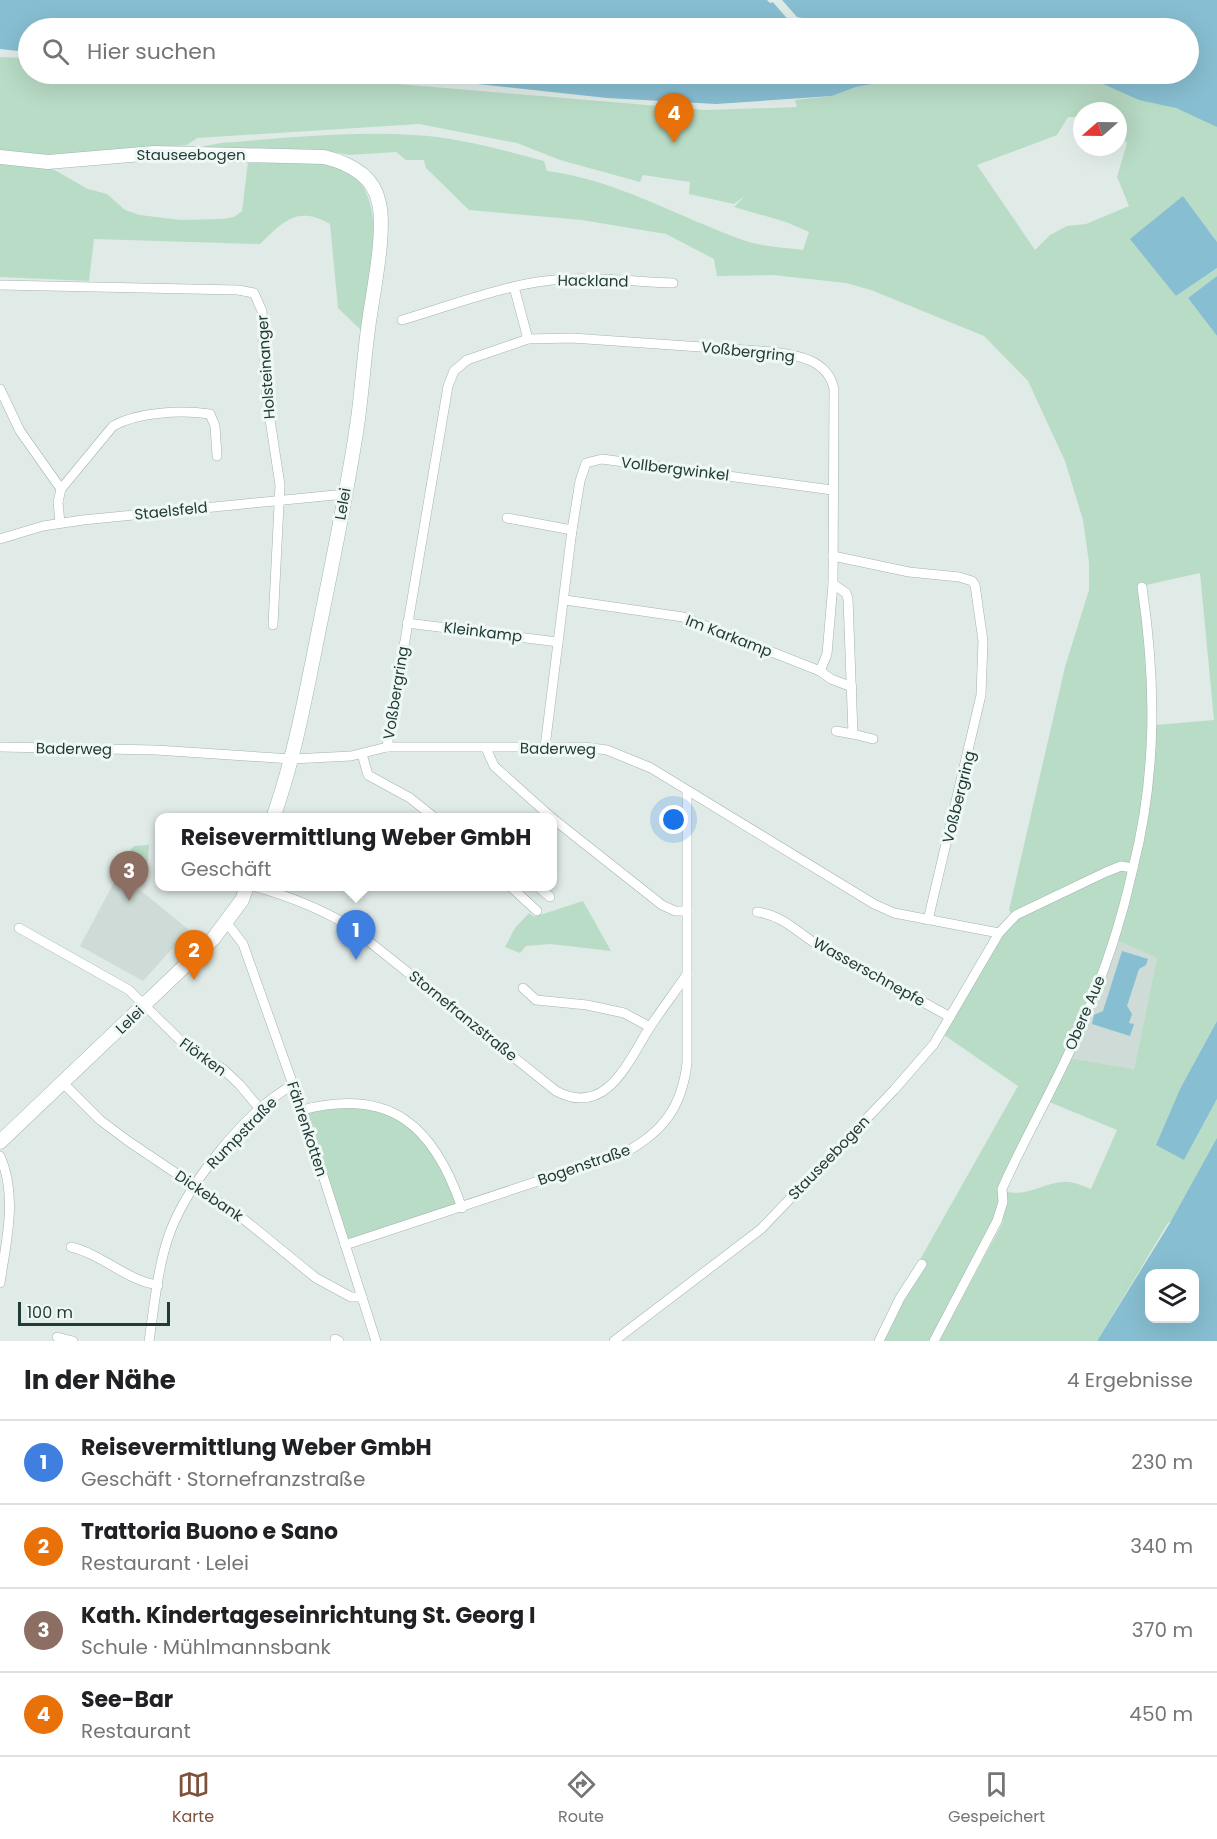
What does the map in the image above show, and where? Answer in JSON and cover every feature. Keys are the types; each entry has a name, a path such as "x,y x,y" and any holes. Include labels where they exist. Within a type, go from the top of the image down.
{"street":[{"name":"Stauseebogen","path":"0,157 48,162 153,153 324,156 346,164 364,176 373,187"},
{"name":"Lelei","path":"275,813 292,759 358,419 381,212 373,187"},
{"name":"Hackland","path":"402,320 514,287 576,278 673,283"},
{"name":"Holsteinanger","path":"0,285 238,290 254,293 262,311 267,400 281,500 273,625"},
{"path":"514,287 528,339"},
{"name":"Voßbergring","path":"387,747 450,378 459,366 476,356 528,339 572,338 773,352 814,362 830,376 834,389 833,556 909,572 959,577 972,581 975,585 983,641 981,695 928,920"},
{"path":"0,390 20,431 61,489"},
{"path":"60,523 58,502 61,489 112,426 145,414 210,414 215,426 217,456"},
{"name":"Vollbergwinkel","path":"545,747 572,530 582,469 592,460 832,490"},
{"name":"Staelsfeld","path":"0,540 60,523 345,494"},
{"path":"507,518 572,530"},
{"path":"820,671 827,654 833,556"},
{"path":"833,584 846,593 848,599 853,734"},
{"name":"Obere Aue","path":"934,1341 997,1221 1003,1202 1002,1189 1018,1151 1067,1058 1095,993 1117,932 1133,868 1149,776 1154,725 1152,670 1143,587"},
{"name":"Im Karkamp","path":"565,600 683,617 820,671 831,679 852,687"},
{"name":"Kleinkamp","path":"407,623 558,642"},
{"path":"836,731 873,739"},
{"name":"Baderweg","path":"0,747 156,750 292,759 362,754 387,747 545,747 607,750 632,758 874,904 894,913 999,933"},
{"path":"486,748 494,766 546,813"},
{"path":"362,754 368,775 410,798 429,813"},
{"name":"Bogenstraße","path":"345,1245 626,1152 644,1142 665,1124 677,1106 685,1085 687,791"},
{"path":"557,822 662,905 675,911 687,911"},
{"path":"999,933 1016,915 1121,866 1133,868"},
{"name":"Lelei","path":"0,1142 144,1006 226,922 244,891"},
{"name":"Stornefranzstraße","path":"269,891 301,901 351,927 556,1091 568,1097 592,1096 612,1085 687,974"},
{"path":"515,891 537,911"},
{"path":"543,891 550,897"},
{"name":"Wasserschnepfe","path":"757,912 771,914 823,948 909,992 950,1017"},
{"name":"Fährenkotten","path":"226,922 241,938 302,1110 376,1341"},
{"name":"Flörken","path":"19,928 124,986 187,1047 232,1077 260,1109"},
{"name":"Stauseebogen","path":"614,1341 761,1230 913,1070 934,1044 999,933"},
{"path":"523,988 536,1000 587,1005 624,1013 650,1027"},
{"name":"Dickebank","path":"63,1083 100,1120 195,1185 316,1278 351,1297 362,1297"},
{"name":"Rumpstraße","path":"149,1341 166,1243 173,1222 195,1185 218,1154 260,1109 293,1085"},
{"path":"302,1110 325,1104 355,1102 384,1109 403,1119 426,1138 443,1161 462,1208"},
{"path":"0,1156 9,1185 10,1204 0,1283"},
{"path":"71,1247 89,1252 145,1282 158,1285"},
{"path":"879,1341 900,1298 922,1264"},
{"path":"57,1337 73,1341"}],"shaded area":[{"path":"119,873 189,930 143,981 80,946"},
{"path":"1116,940 1157,958 1134,1069 1069,1058"}],"green space":[{"path":"0,57 18,58 18,84 398,84 706,110 797,107 795,100 832,96 856,87 873,84 1106,84 1178,109 1217,99 1217,242 1183,196 1176,296 1217,268 1217,276 1188,298 1217,336 1217,1021 1181,1087 1184,1160 1217,1099 1217,1197 1168,1223 1097,1341 939,1341 1002,1224 1007,1203 1005,1191 1020,1193 1067,1182 1091,1189 1117,1130 1047,1101 1069,1058 1134,1069 1157,958 1116,940 1128,898 1155,725 1214,720 1200,573 1146,585 1150,751 1131,866 1012,915 1009,910 1065,667 1089,590 1089,563 1083,520 1065,461 1028,381 984,336 871,290 846,283 773,275 717,276 714,259 666,234 582,220 469,210 426,168 424,160 406,160 396,152 349,155 322,150 204,148 221,143 342,134 390,134 446,138 544,161 547,171 598,182 750,242 803,250 809,232 786,222 734,207 745,196 734,204 689,194 690,182 643,175 640,182 560,160 517,143 419,124 197,138 187,145 47,155 0,152","holes":["1073,102 1127,102 1127,156 1123,156 1117,177 1129,206 1086,224 1067,226 1050,235 1035,250 977,165 1057,135 1068,117 1073,117"]},
{"path":"248,162 322,164 343,169 358,180 368,197 373,219 373,269 366,335 338,308 330,224 308,216 299,216 284,223 260,244 94,239 89,281 0,277 0,164 51,168 88,189 107,194 125,210 140,215 180,220 222,219 234,217 242,211"},
{"path":"149,845 147,869 126,855 134,846"},
{"path":"1117,869 1131,869 1094,993 1017,1151 999,1213 930,1341 874,1341 1018,1086 944,1035 999,937 1014,918"},
{"path":"583,901 611,951 550,944 526,946 520,953 505,947 515,928 529,913 534,917"},
{"path":"373,1105 416,1129 443,1161 462,1208 345,1245 302,1110"}],"water":[{"path":"0,0 767,0 770,3 782,0 1217,0 1217,127 1176,108 1139,100 1103,84 1199,84 1199,18 18,18 18,51 0,49"},
{"path":"477,84 873,84 856,87 832,96 716,104 607,98"},
{"path":"1183,196 1217,242 1217,268 1176,296 1130,239"},
{"path":"1217,276 1217,336 1188,298"},
{"path":"1122,951 1148,959 1146,965 1139,969 1127,1006 1132,1014 1129,1023 1134,1024 1130,1036 1092,1024 1094,1015 1103,1011"},
{"path":"1217,1021 1217,1099 1184,1160 1156,1145 1181,1087"},
{"path":"1217,1138 1217,1341 1097,1341 1170,1223"}],"pier":[{"path":"771,0 782,0 797,17 802,18 787,18"}],"place":[{"name":"See-Bar","path":"674,143"},
{"name":"Kath. Kindertageseinrichtung St. Georg I","path":"129,901"},
{"name":"Reisevermittlung Weber GmbH","path":"356,960"},
{"name":"Trattoria Buono e Sano","path":"194,980"}]}
